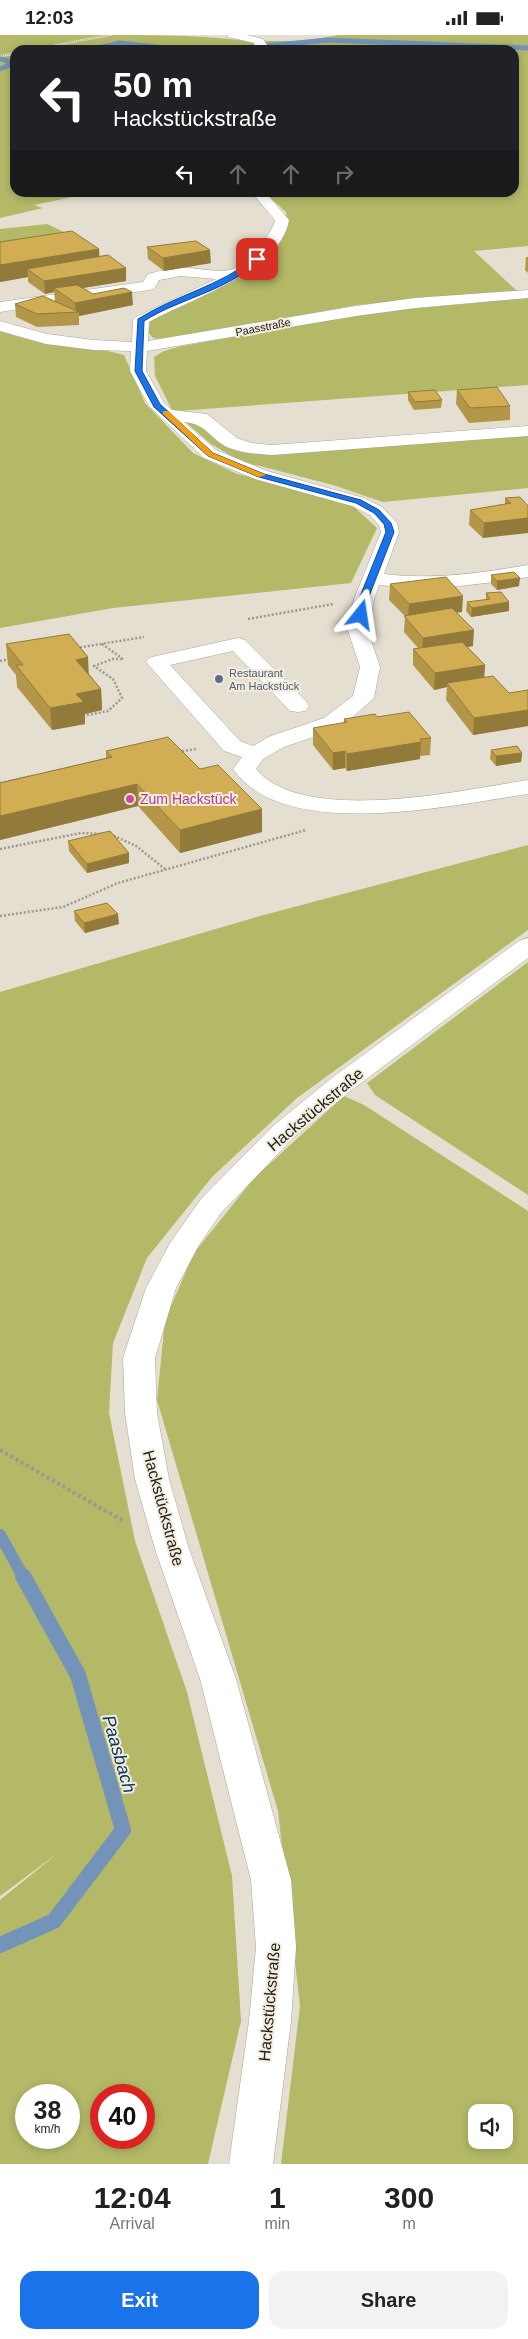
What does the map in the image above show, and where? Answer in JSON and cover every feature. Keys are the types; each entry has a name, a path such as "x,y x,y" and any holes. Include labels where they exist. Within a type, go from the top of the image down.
{"street":[{"path":"232,35 259,41 259,45"},
{"path":"263,197 282,219 281,228 257,259 235,275 160,308 141,320 138,371 157,405 210,454 261,475 358,502 376,511 388,523 390,532 364,599 358,631 370,667 364,698 332,723 276,742 255,754 244,769 259,785 282,795 299,800 338,806 399,806 528,787"},
{"path":"0,307 149,285 153,277 181,272 235,275"},
{"name":"Paasstraße","path":"0,326 8,330 46,339 94,345 139,347 174,343 356,311 415,303 528,294"},
{"path":"167,415 201,418 231,442 250,448 272,449 528,431"},
{"path":"373,578 412,583 474,580 528,571"},
{"path":"255,754 232,746 156,662 238,644 298,706"},
{"name":"Hackstückstraße","path":"251,2164 270,2021 276,1947 271,1880 218,1679 172,1549 152,1479 141,1413 139,1358 161,1288 185,1243 211,1206 283,1132 343,1083 528,946"}],"path":[{"path":"59,45 108,35"},
{"path":"82,717 108,711 122,698 113,679 94,666 114,659 123,659"},
{"path":"179,752 174,753 180,759"},
{"path":"0,783 37,775"},
{"path":"0,916 63,907 118,883 299,832 333,817 338,806"},
{"path":"0,849 81,833 111,834 136,846 166,869"},
{"path":"0,1451 172,1549"}],"green space":[{"path":"0,35 103,35 52,45 10,45 10,53 0,55"},
{"path":"114,35 212,37 256,45 63,45"},
{"path":"339,35 528,35 528,246 474,251 517,291 356,305 169,340 153,338 148,332 150,320 202,297 236,279 252,268 265,255 277,240 286,224 286,212 269,197 519,197 519,45 262,45 264,41 304,41"},
{"path":"10,56 10,197 73,197 34,205 43,208 0,218 0,57"},
{"path":"47,224 89,244 0,257 0,229"},
{"path":"528,298 528,385 178,411 172,410 155,376 154,357 164,351 182,346 366,313"},
{"path":"0,330 31,340 109,351 124,355 145,403 193,453 235,473 352,505 377,528 351,583 113,608 0,628"},
{"path":"182,419 197,422 243,451 528,435 528,488 383,502 333,485 240,461 211,444"},
{"path":"528,845 528,930 297,1098 212,1177 147,1258 113,1343 109,1413 135,1541 187,1692 232,1876 241,2021 208,2164 0,2164 0,1900 58,1853 0,1896 0,992 260,916"},
{"path":"528,962 528,1195 375,1095 367,1083"},
{"path":"344,1096 364,1105 528,1211 528,2164 281,2164 300,2006 278,1811 157,1400 165,1320 194,1253 255,1177"}],"building":[{"path":"72,231 99,249 0,265 0,242"},
{"path":"196,241 210,250 163,258 147,247"},
{"path":"108,255 126,268 44,281 27,269"},
{"path":"77,285 93,294 124,288 132,292 75,303 54,288"},
{"path":"43,296 79,312 37,314 15,304"},
{"path":"497,387 510,406 470,408 457,390"},
{"path":"435,390 442,400 415,402 408,392"},
{"path":"520,497 528,506 528,518 484,523 470,510 511,503 505,498"},
{"path":"514,572 520,578 497,581 491,575"},
{"path":"446,577 463,596 409,604 390,584"},
{"path":"501,592 509,602 472,608 467,602 490,599 486,593"},
{"path":"452,608 474,630 423,638 404,616"},
{"path":"69,634 88,657 76,660 101,689 76,694 84,702 50,708 16,665 23,665 6,644"},
{"path":"462,642 485,665 435,673 413,649"},
{"path":"493,676 509,693 528,690 528,710 474,718 447,683"},
{"path":"409,712 431,738 420,739 421,742 347,754 345,751 333,753 313,728 347,722 344,719 375,714 377,717"},
{"path":"168,737 200,769 218,765 262,809 180,830 137,784 0,816 0,783 112,757 106,751"},
{"path":"517,746 522,753 496,756 491,750"},
{"path":"110,831 129,853 87,864 68,841"},
{"path":"107,903 118,914 84,923 74,911"}],"waterway":[{"path":"276,45 328,40 453,45"},
{"path":"112,45 120,43 137,45"},
{"path":"519,48 528,48"},
{"name":"Paasbach","path":"0,59 10,62"},
{"name":"Paasbach","path":"0,69 10,65"},
{"name":"Paasbach","path":"0,1535 24,1578"},
{"name":"Paasbach","path":"0,1945 54,1921 123,1830 78,1675 23,1576"}],"slow traffic":[{"path":"165,413 210,454 262,475"}],"place":[{"name":"Restaurant Am Hackstück","path":"219,679"},
{"name":"Zum Hackstück","path":"130,799"}],"route":[{"path":"257,259 242,271 213,287 160,308 141,320 138,371 157,405 210,454 261,475 358,502 376,511 388,523 390,532 364,599 361,615"}]}
